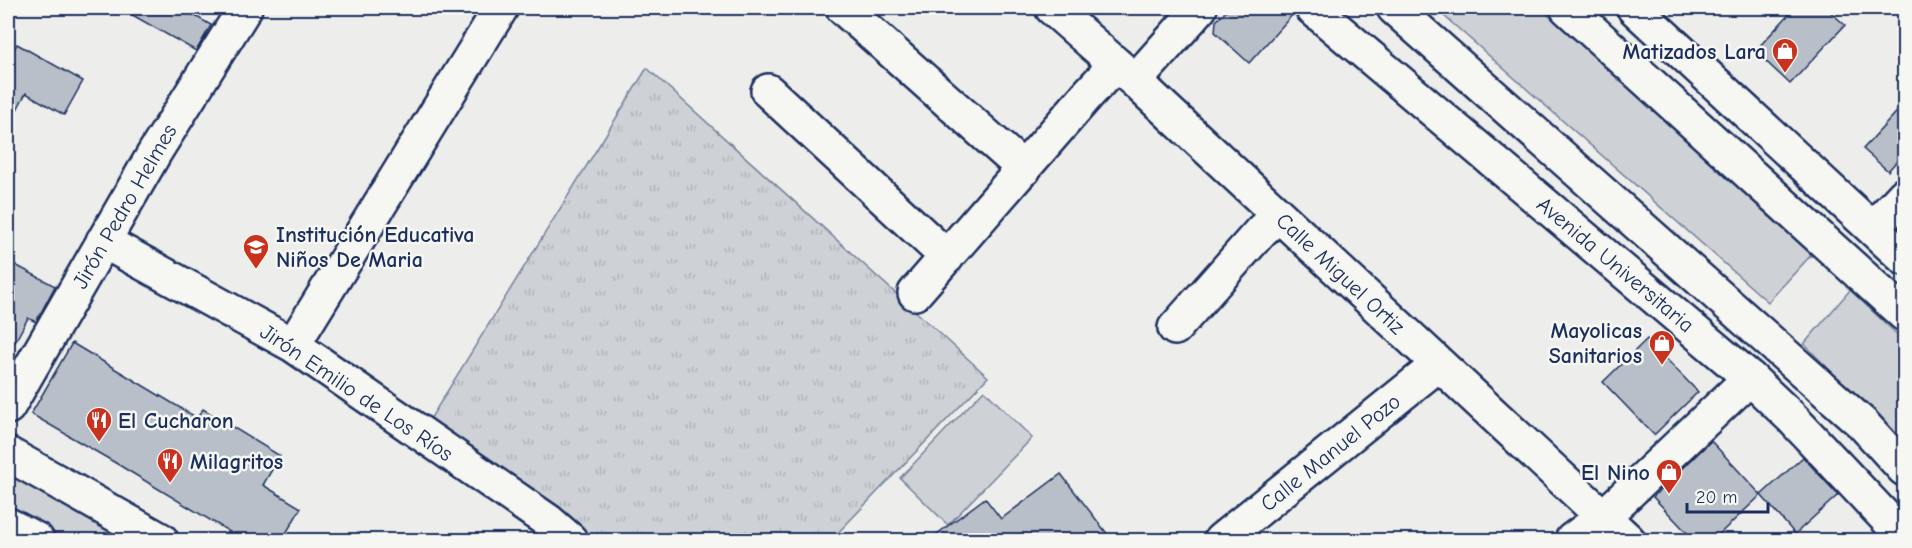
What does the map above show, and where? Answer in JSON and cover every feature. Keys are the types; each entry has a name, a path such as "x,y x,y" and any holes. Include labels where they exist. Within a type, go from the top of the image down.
{"street":[{"name":"Jirón Pedro Helmes","path":"8,407 155,152 246,8"},
{"path":"293,345 501,8"},
{"path":"843,8 1024,169"},
{"name":"Calle Miguel Ortiz","path":"1052,8 1279,215 1628,540"},
{"path":"915,293 1089,93 1125,73 1200,8"},
{"name":"Avenida Universitaria","path":"1312,8 1750,378 1791,417 1905,537"},
{"name":"Avenida Universitaria","path":"1394,8 1863,424 1905,469"},
{"path":"1567,8 1905,314"},
{"path":"1634,8 1905,258"},
{"path":"768,91 947,257"},
{"path":"1873,228 1905,195"},
{"path":"1175,328 1261,231 1279,215"},
{"name":"Jirón Emilio de Los Ríos","path":"103,241 293,345 548,521 570,540"},
{"name":"Calle Manuel Pozo","path":"1221,540 1439,364"},
{"path":"1572,540 1603,517 1750,378"},
{"path":"8,454 160,540"},
{"path":"8,525 37,540"}],"green space":[{"path":"1435,8 1540,8 1813,253 1768,302"},
{"path":"647,68 988,377 831,540 589,540 489,464 427,424"},
{"path":"1850,290 1904,341 1904,445 1804,344"},
{"path":"984,390 1032,438 948,525 900,478"},
{"path":"8,472 125,540 53,540 8,516"}],"building":[{"path":"120,8 181,8 211,25 196,51"},
{"path":"1229,8 1294,8 1294,13 1249,63 1215,32 1216,21"},
{"path":"1795,8 1826,8 1845,25 1790,84 1755,51"},
{"path":"17,44 83,81 64,115 26,93 8,126 8,60"},
{"path":"1905,103 1905,152 1888,171 1863,149"},
{"path":"8,261 55,286 36,322 28,318 8,355"},
{"path":"1647,339 1698,392 1654,435 1603,382"},
{"path":"72,343 197,418 203,409 280,456 263,485 301,508 282,540 243,540 31,414"},
{"path":"1711,441 1761,495 1713,540 1694,540 1653,497"},
{"path":"1803,457 1838,495 1795,534 1761,495"},
{"path":"1061,474 1112,540 929,540 985,498 1001,519"}],"place":[{"name":"Matizados Lara","path":"1785,74"},
{"name":"Institución Educativa Niños De Maria","path":"256,270"},
{"name":"Mayolicas Sanitarios","path":"1662,366"},
{"name":"El Cucharon","path":"99,443"},
{"name":"Milagritos","path":"170,484"},
{"name":"El Nino","path":"1669,495"}]}
